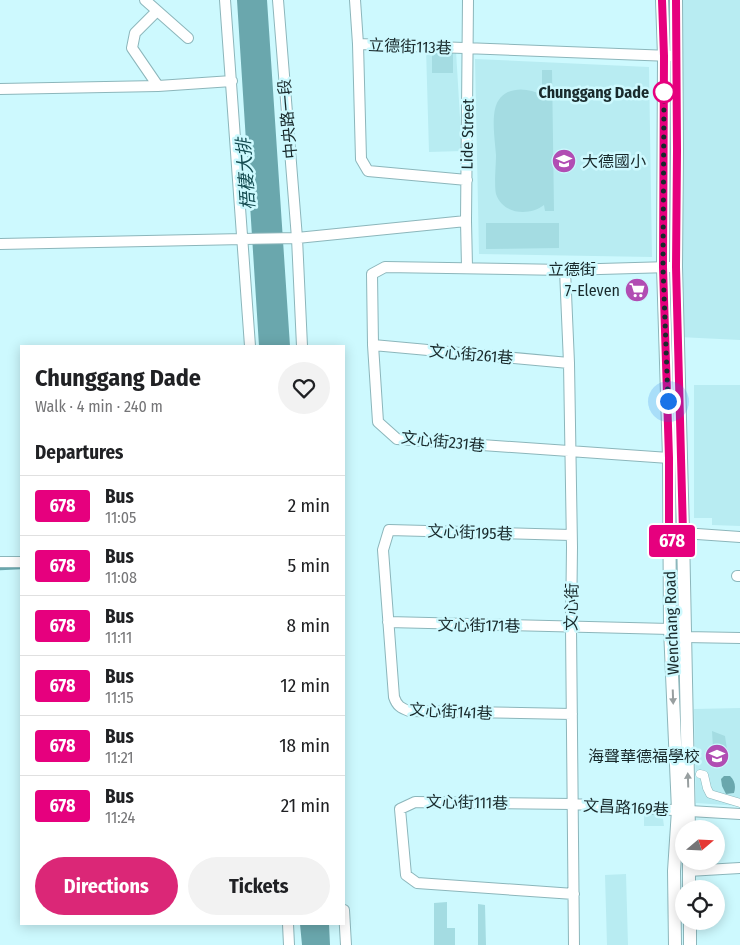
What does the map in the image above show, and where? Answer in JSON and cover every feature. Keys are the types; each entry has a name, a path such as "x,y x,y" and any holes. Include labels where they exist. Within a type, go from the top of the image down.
{"street":[{"path":"146,0 188,38"},
{"path":"225,0 250,345"},
{"name":"中央路一段","path":"278,0 297,238 302,345"},
{"path":"356,0 358,44"},
{"name":"Lide Street","path":"467,267 468,0"},
{"name":"Wenchang Road","path":"662,0 670,56"},
{"name":"Wenchang Road","path":"676,0 670,56 670,628 684,811 686,820"},
{"path":"157,11 135,33 132,48 158,86"},
{"name":"立德街113巷","path":"467,180 368,171 361,159 358,44 670,56"},
{"path":"0,89 158,86 232,81"},
{"path":"0,244 297,238 466,221"},
{"name":"立德街","path":"372,274 385,267 565,270 669,267"},
{"name":"Wenchang Road","path":"669,267 683,533 685,637 684,811 674,871 675,945"},
{"name":"文心街","path":"565,270 569,363 574,945"},
{"name":"文心街231巷","path":"372,274 373,345 378,422 397,439 669,458"},
{"name":"文心街261巷","path":"373,345 569,363"},
{"name":"文心街195巷","path":"383,550 389,530 571,535"},
{"path":"669,543 683,533 740,537"},
{"name":"文心街141巷","path":"383,550 396,704 402,708 418,711 572,714"},
{"path":"0,562 20,562"},
{"name":"文心街171巷","path":"388,622 670,628"},
{"path":"670,628 685,637 740,638"},
{"path":"700,774 704,775 710,794 740,803"},
{"name":"文心街111巷","path":"573,804 416,802 400,809 406,875 417,883 574,894"},
{"name":"文昌路169巷","path":"573,804 740,814"},
{"path":"725,867 740,868"},
{"path":"288,925 289,945"},
{"path":"345,925 346,945"},
{"path":"690,930 690,945"}],"shaded area":[{"path":"237,0 267,0 290,345 259,345"},
{"path":"683,0 740,0 740,340 679,337"},
{"path":"426,48 456,51 462,151 429,152"},
{"path":"453,51 453,73 432,73 432,52"},
{"name":"大德國小","path":"475,59 649,67 652,257 479,254"},
{"path":"542,70 552,70 554,211 545,211 544,205 532,211 517,212 504,206 496,194 494,114 498,101 508,92 521,89 542,95"},
{"path":"486,223 559,223 559,248 486,249"},
{"path":"694,385 740,385 740,526 712,525 712,518 694,518"},
{"name":"海聲華德福學校","path":"740,708 740,806 696,803 694,709"},
{"path":"712,731 725,736 728,756 725,765 714,765"},
{"path":"724,776 730,776 733,780 735,786 734,793 726,794 721,779"},
{"name":"海聲華德福學校","path":"644,814 659,815 663,819 664,826 644,826"},
{"path":"626,874 628,945 607,945 605,875"},
{"path":"447,902 447,928 455,928 455,945 434,945 434,903"},
{"path":"478,904 485,905 486,945 478,945"},
{"path":"300,925 329,925 330,945 302,945"}],"waterway":[{"path":"0,569 20,568"}],"bus line":[{"name":"678","path":"662,0 664,56 663,267 669,458 669,543 683,533 676,267 676,0"}],"place":[{"name":"Chunggang Dade","path":"664,92"},
{"name":"大德國小","path":"564,161"},
{"name":"7-Eleven","path":"637,290"},
{"name":"海聲華德福學校","path":"717,756"}],"route":[{"path":"664,92 663,267 668,401"}],"water label":[{"name":"梧棲大排","path":"246,174"}]}
